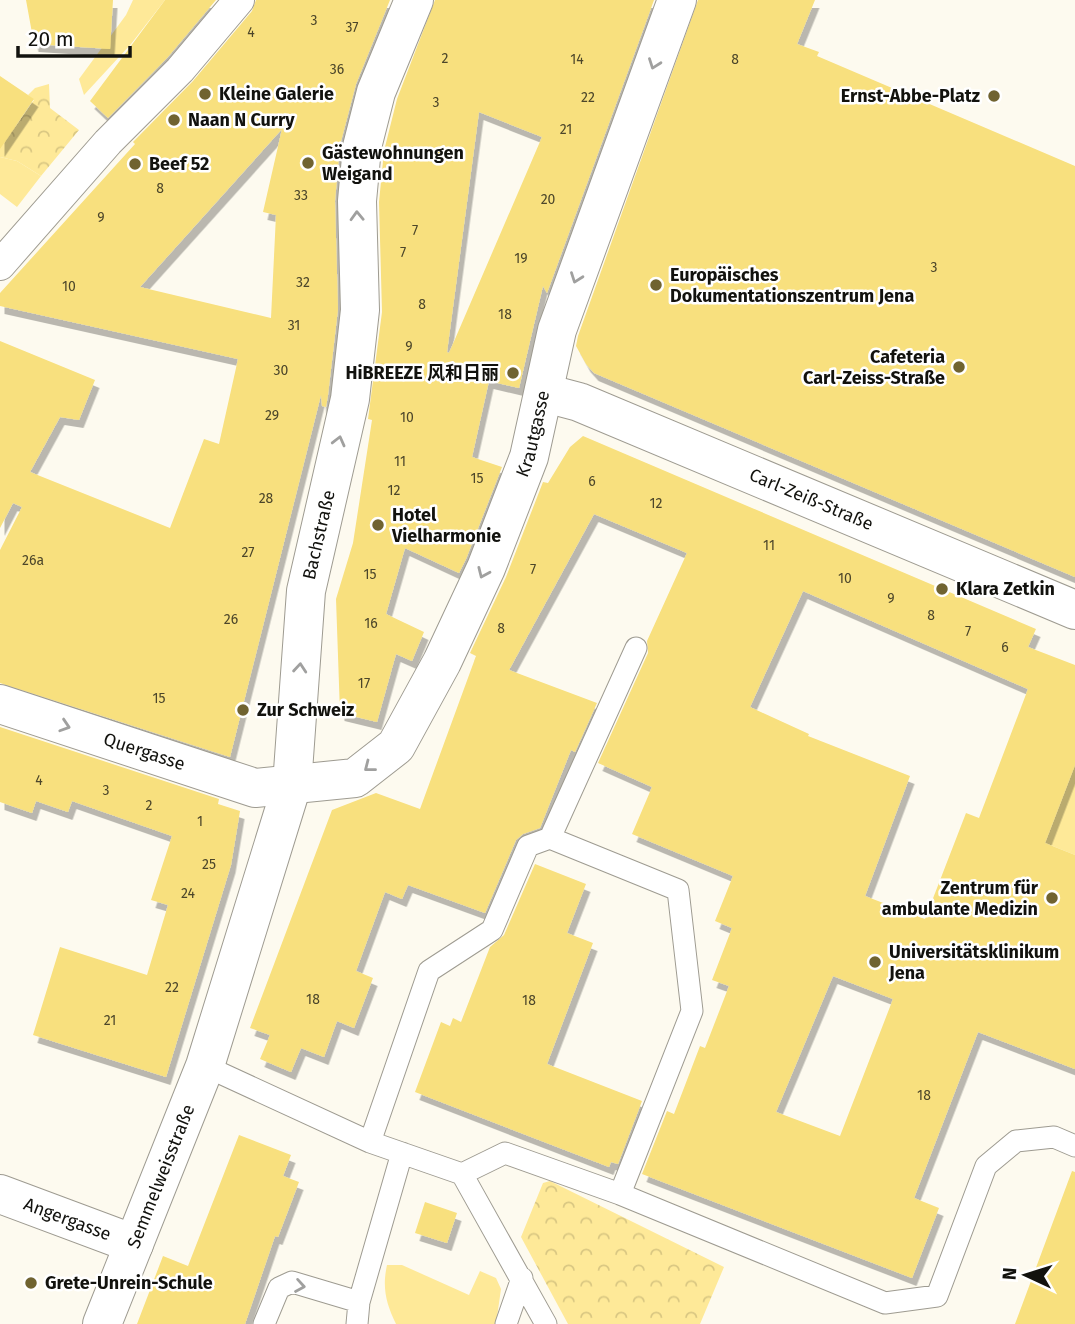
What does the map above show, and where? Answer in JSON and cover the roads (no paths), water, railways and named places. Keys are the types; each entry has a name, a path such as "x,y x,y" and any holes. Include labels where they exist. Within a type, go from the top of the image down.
{"street":[{"path":"0,265 108,142 180,70 239,0"},
{"name":"Bachstraße","path":"205,1066 292,785 306,591 350,399 360,310 357,201 362,147 376,92 414,0"},
{"name":"Krautgasse","path":"292,785 355,778 396,746 442,662 486,568 529,457 557,330 677,0"},
{"name":"Carl-Zeiß-Straße","path":"545,393 579,402 1075,610"},
{"name":"Quergasse","path":"0,704 255,788 292,785"},
{"name":"Semmelweisstraße","path":"102,1324 205,1066"},
{"name":"Angergasse","path":"0,1194 134,1244"}],"lane":[{"path":"550,838 636,648"},
{"path":"370,1142 429,971 492,930 528,846 550,838 678,890 692,1011 620,1194"},
{"path":"205,1066 370,1142 462,1174 546,1324"},
{"path":"462,1174 505,1153 620,1194 885,1303 937,1296 986,1166 1016,1141 1054,1137 1075,1146"},
{"path":"357,1324 359,1302 402,1153"},
{"path":"506,1324 522,1278"},
{"path":"264,1324 279,1288 292,1282 359,1302"}],"place":[{"name":"Kleine Galerie","path":"205,94"},
{"name":"Ernst-Abbe-Platz","path":"994,96"},
{"name":"Naan N Curry","path":"174,120"},
{"name":"Gästewohnungen Weigand","path":"308,163"},
{"name":"Beef 52","path":"135,164"},
{"name":"Europäisches Dokumentationszentrum Jena","path":"656,285"},
{"name":"Cafeteria Carl-Zeiss-Straße","path":"959,367"},
{"name":"HiBREEZE 风和日丽","path":"513,373"},
{"name":"Hotel Vielharmonie","path":"378,525"},
{"name":"Klara Zetkin","path":"942,589"},
{"name":"Zur Schweiz","path":"243,710"},
{"name":"Zentrum für ambulante Medizin","path":"1052,898"},
{"name":"Universitätsklinikum Jena","path":"875,962"},
{"name":"Grete-Unrein-Schule","path":"31,1283"}]}
